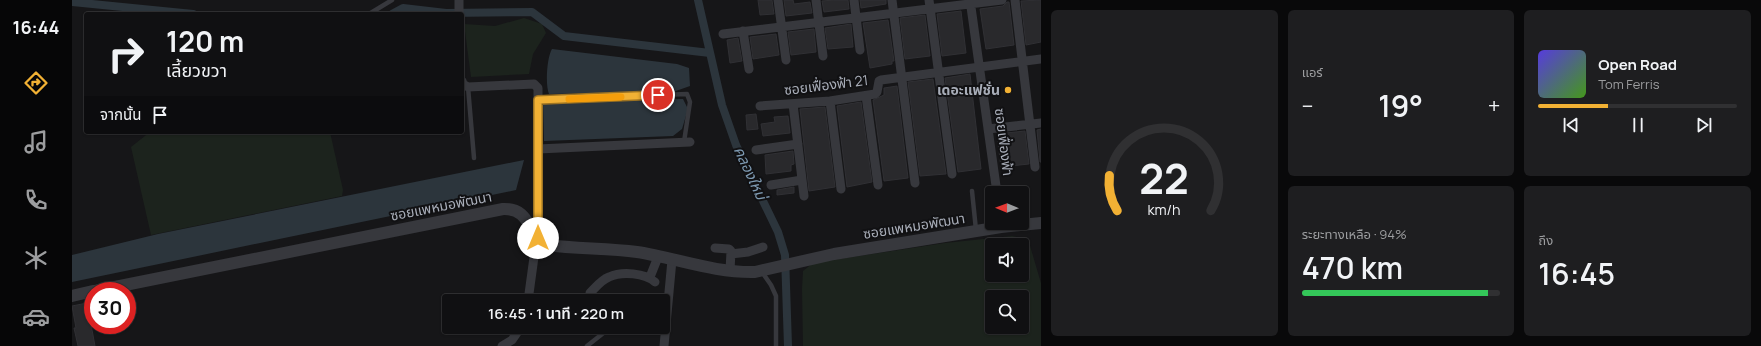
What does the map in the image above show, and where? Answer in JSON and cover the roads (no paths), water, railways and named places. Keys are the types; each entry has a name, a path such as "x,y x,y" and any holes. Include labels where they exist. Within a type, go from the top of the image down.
{"street":[{"path":"459,0 459,12"},
{"path":"778,0 786,60"},
{"path":"816,0 823,56"},
{"path":"854,0 860,50"},
{"path":"892,0 915,183"},
{"path":"723,34 894,13 930,4 1002,0"},
{"path":"1015,0 1035,166"},
{"name":"ซอยเฟื่องฟ้า","path":"970,2 996,186"},
{"path":"930,4 952,174"},
{"path":"743,31 749,69"},
{"name":"ซอยเฟื่องฟ้า 21","path":"760,106 830,101 866,96 877,92 880,80 1041,59"},
{"path":"464,84 534,84 538,88 538,238 529,294"},
{"path":"866,96 878,185"},
{"path":"830,101 841,189"},
{"path":"793,104 804,196"},
{"path":"988,129 1041,123"},
{"path":"538,149 687,142"},
{"path":"756,150 798,144"},
{"path":"771,185 802,180"},
{"name":"ซอยแพหมอพัฒนา","path":"136,283 495,210 511,209 522,214 538,238"},
{"name":"ซอยแพหมอพัฒนา","path":"1029,224 1041,224"},
{"name":"ซอยแพหมอพัฒนา","path":"762,271 834,254 985,229"},
{"path":"538,238 547,246 637,252 730,271 762,271"},
{"path":"732,254 748,252 763,247"},
{"path":"715,248 729,249 732,254 730,271"},
{"path":"590,294 601,282 612,276 642,274 653,280 656,256"},
{"path":"668,294 672,260"},
{"name":"ซอยแพหมอพัฒนา","path":"72,296 84,293"},
{"path":"502,346 512,340 516,334"},
{"path":"664,334 664,346"}],"lane":[{"path":"372,12 392,0"},
{"path":"464,84 474,158"},
{"path":"538,100 687,94 690,102 687,142"},
{"path":"972,191 976,232"},
{"path":"762,271 776,296 776,346"},
{"path":"587,346 602,334"}],"waterway":[{"name":"คลองใหม่","path":"698,0 722,105 736,145 778,232 785,255 788,346"},
{"path":"72,2 173,12"},
{"path":"396,12 403,8 437,12"},
{"path":"464,13 532,12 564,36 710,53"}],"place":[{"name":"เดอะแฟชั่น","path":"1008,90"}]}
